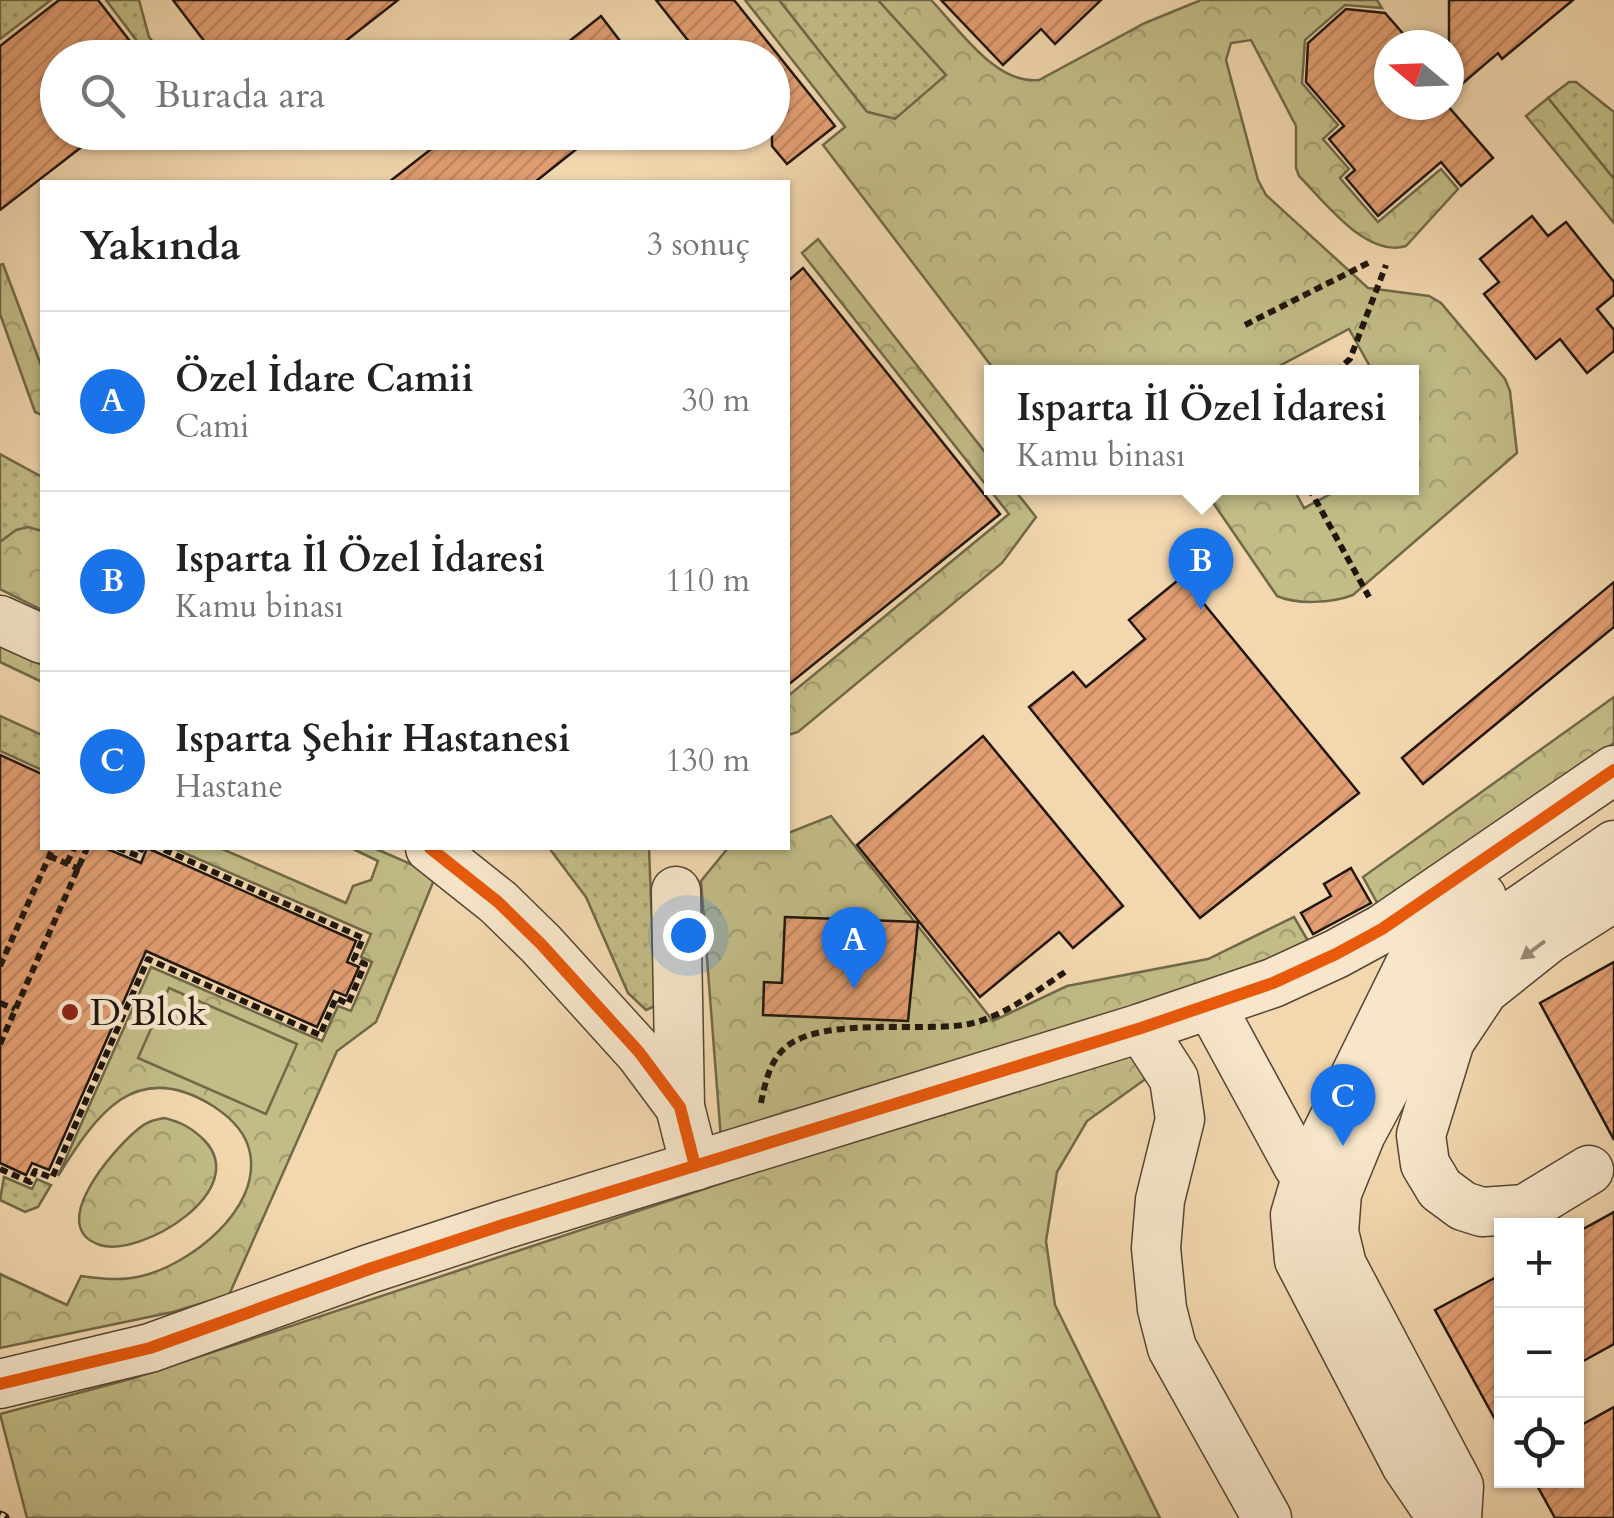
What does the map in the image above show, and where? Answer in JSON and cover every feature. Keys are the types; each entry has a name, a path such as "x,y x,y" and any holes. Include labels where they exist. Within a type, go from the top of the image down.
{"street":[{"path":"0,620 40,638"},
{"path":"0,1384 150,1348 369,1268 1211,1006 1336,954 1382,929 1614,770"},
{"path":"1442,1518 1406,1464 1298,1260 1295,1227 1300,1192 1409,966 1426,942 1442,925 1614,806"},
{"path":"1457,1518 1459,1486 1342,1265 1334,1232 1337,1193 1361,1134 1445,978 1494,928 1614,845"},
{"path":"433,850 498,902 541,944 639,1052 680,1107"},
{"path":"676,890 680,1107 695,1166"},
{"path":"1589,1170 1525,1209 1482,1212 1462,1206 1440,1190 1425,1164 1421,1135 1450,1040 1484,990 1548,939 1614,896"},
{"path":"1211,1006 1298,1166"},
{"path":"1141,1028 1174,1080 1180,1118 1160,1200 1156,1248 1162,1309 1172,1348 1267,1518"}],"path":[{"path":"1245,325 1372,261"},
{"path":"1343,365 1350,359 1386,266"},
{"path":"1312,495 1369,596"},
{"path":"67,863 73,850"},
{"path":"0,1044 86,850"},
{"path":"2,1171 30,1182 34,1171 52,1178 148,960 320,1034 336,998 348,1004 365,964 354,959 363,938 165,850"},
{"path":"0,966 51,852 80,869"},
{"path":"758,1114 771,1068 788,1044 838,1030 972,1023 991,1018 1065,972"},
{"path":"0,1003 15,1009"}],"green space":[{"path":"0,0 51,0 0,39"},
{"path":"106,0 139,0 151,40 136,40"},
{"path":"745,0 779,0 867,112 895,119 946,75 878,0 931,0 993,65 1023,79 1039,80 1145,23 1201,0 1377,0 1382,8 1345,5 1305,40 1302,83 1338,125 1323,139 1349,169 1340,178 1378,222 1441,169 1458,189 1406,246 1391,248 1361,236 1299,176 1296,126 1251,40 1231,43 1226,60 1258,180 1266,195 1368,288 1429,296 1441,303 1505,379 1510,391 1517,453 1353,595 1315,602 1277,596 1208,495 1297,495 1304,508 1329,495 1419,495 1419,365 1369,365 1349,329 1281,365 991,365 823,145 845,127 790,57 790,40 776,40"},
{"path":"779,0 878,0 947,75 896,119 867,112"},
{"path":"1569,82 1576,82 1614,112 1614,179 1548,98"},
{"path":"1548,98 1614,179 1614,223 1526,116"},
{"path":"818,239 984,451 984,482 802,253"},
{"path":"3,264 40,363 40,414 35,412 0,314"},
{"path":"0,454 40,476 40,531 20,530 0,542"},
{"path":"994,495 1019,495 1036,517 1002,563 798,732 790,734 790,694 1009,514"},
{"path":"28,527 40,530 40,609 0,589 0,542 16,530"},
{"path":"0,645 40,664 40,681 0,662"},
{"path":"1614,697 1614,743 1380,908 1363,877"},
{"path":"0,716 40,734 40,769 0,751"},
{"path":"831,816 993,1021 1067,986 1208,959 1294,917 1311,946 1236,976 721,1139 701,881 726,850 790,850 790,832"},
{"path":"178,850 225,850 346,903 353,886 371,880 378,861 355,850 379,850 436,875 376,1022 337,1051 229,1295 173,1312 0,1348 0,1274 67,1305 81,1276 134,1278 181,1260 218,1231 245,1195 250,1153 236,1126 213,1106 186,1092 161,1088 140,1091 103,1114 58,1176 151,967 322,1041 338,1006 351,1011 372,962 361,957 371,934"},
{"path":"551,850 649,850 655,1006 646,1010 628,993 586,897"},
{"path":"169,988 297,1044 266,1114 138,1058"},
{"path":"1118,1052 1165,1065 1087,1121 1057,1172 1046,1241 1055,1305 1160,1518 27,1518 0,1414 134,1378"},
{"path":"164,1118 186,1126 204,1140 215,1159 214,1179 203,1199 164,1231 118,1246 100,1245 85,1236 79,1222 89,1188 126,1140 143,1125"},
{"path":"4,1177 32,1189 37,1179 51,1185 38,1207 25,1212 0,1200"}],"building":[{"path":"59,0 98,0 129,40 40,40 40,150 78,150 0,210 0,46"},
{"path":"173,0 398,0 347,40 203,40"},
{"path":"656,0 734,0 766,40 688,40"},
{"path":"941,0 1101,0 1055,44 1041,29 1003,65"},
{"path":"1449,0 1573,0 1502,59 1498,53 1464,82 1464,30 1449,30"},
{"path":"1346,9 1385,13 1400,30 1374,30 1374,120 1460,120 1493,158 1461,186 1441,162 1378,216 1346,178 1355,170 1329,139 1344,126 1306,82 1308,43"},
{"path":"601,16 619,40 571,40"},
{"path":"790,70 835,126 787,164 775,150 790,150"},
{"path":"430,150 575,150 538,180 392,180"},
{"path":"1532,216 1548,236 1566,222 1614,282 1614,295 1597,309 1614,330 1614,351 1587,373 1560,339 1536,359 1484,294 1499,282 1480,259"},
{"path":"803,268 1000,514 790,683 790,279"},
{"path":"1182,577 1359,793 1200,918 1029,707 1073,672 1086,687 1145,639 1129,620"},
{"path":"1614,582 1614,627 1423,784 1402,758"},
{"path":"983,736 1123,906 1073,948 1059,932 980,997 857,845"},
{"name":"D Blok","path":"0,755 40,773 40,850 110,850 141,863 146,850 151,850 356,941 347,962 359,967 346,996 334,991 317,1027 146,951 49,1170 32,1163 26,1175 0,1163"},
{"path":"1351,868 1371,903 1313,934 1301,913 1331,896 1324,884"},
{"path":"785,917 918,922 908,1021 763,1015 764,982 782,983"},
{"path":"1614,962 1614,1140 1540,1003"},
{"path":"1614,1212 1614,1344 1584,1361 1584,1308 1584,1229"},
{"path":"1494,1278 1494,1417 1435,1310"},
{"path":"1614,1407 1614,1518 1555,1518 1538,1488 1584,1488 1584,1424"}],"railway":[{"path":"0,1516 4,1518"}],"cycle path":[{"path":"0,1384 150,1348 503,1225 1141,1028 1273,983 1382,929 1614,770"},
{"path":"433,850 498,902 541,944 639,1052 680,1107 695,1166"}],"place":[{"name":"Isparta İl Özel İdaresi","path":"1201,610"},
{"name":"Özel İdare Camii","path":"854,989"},
{"name":"D Blok","path":"70,1012"},
{"name":"Isparta Şehir Hastanesi","path":"1343,1146"}]}
